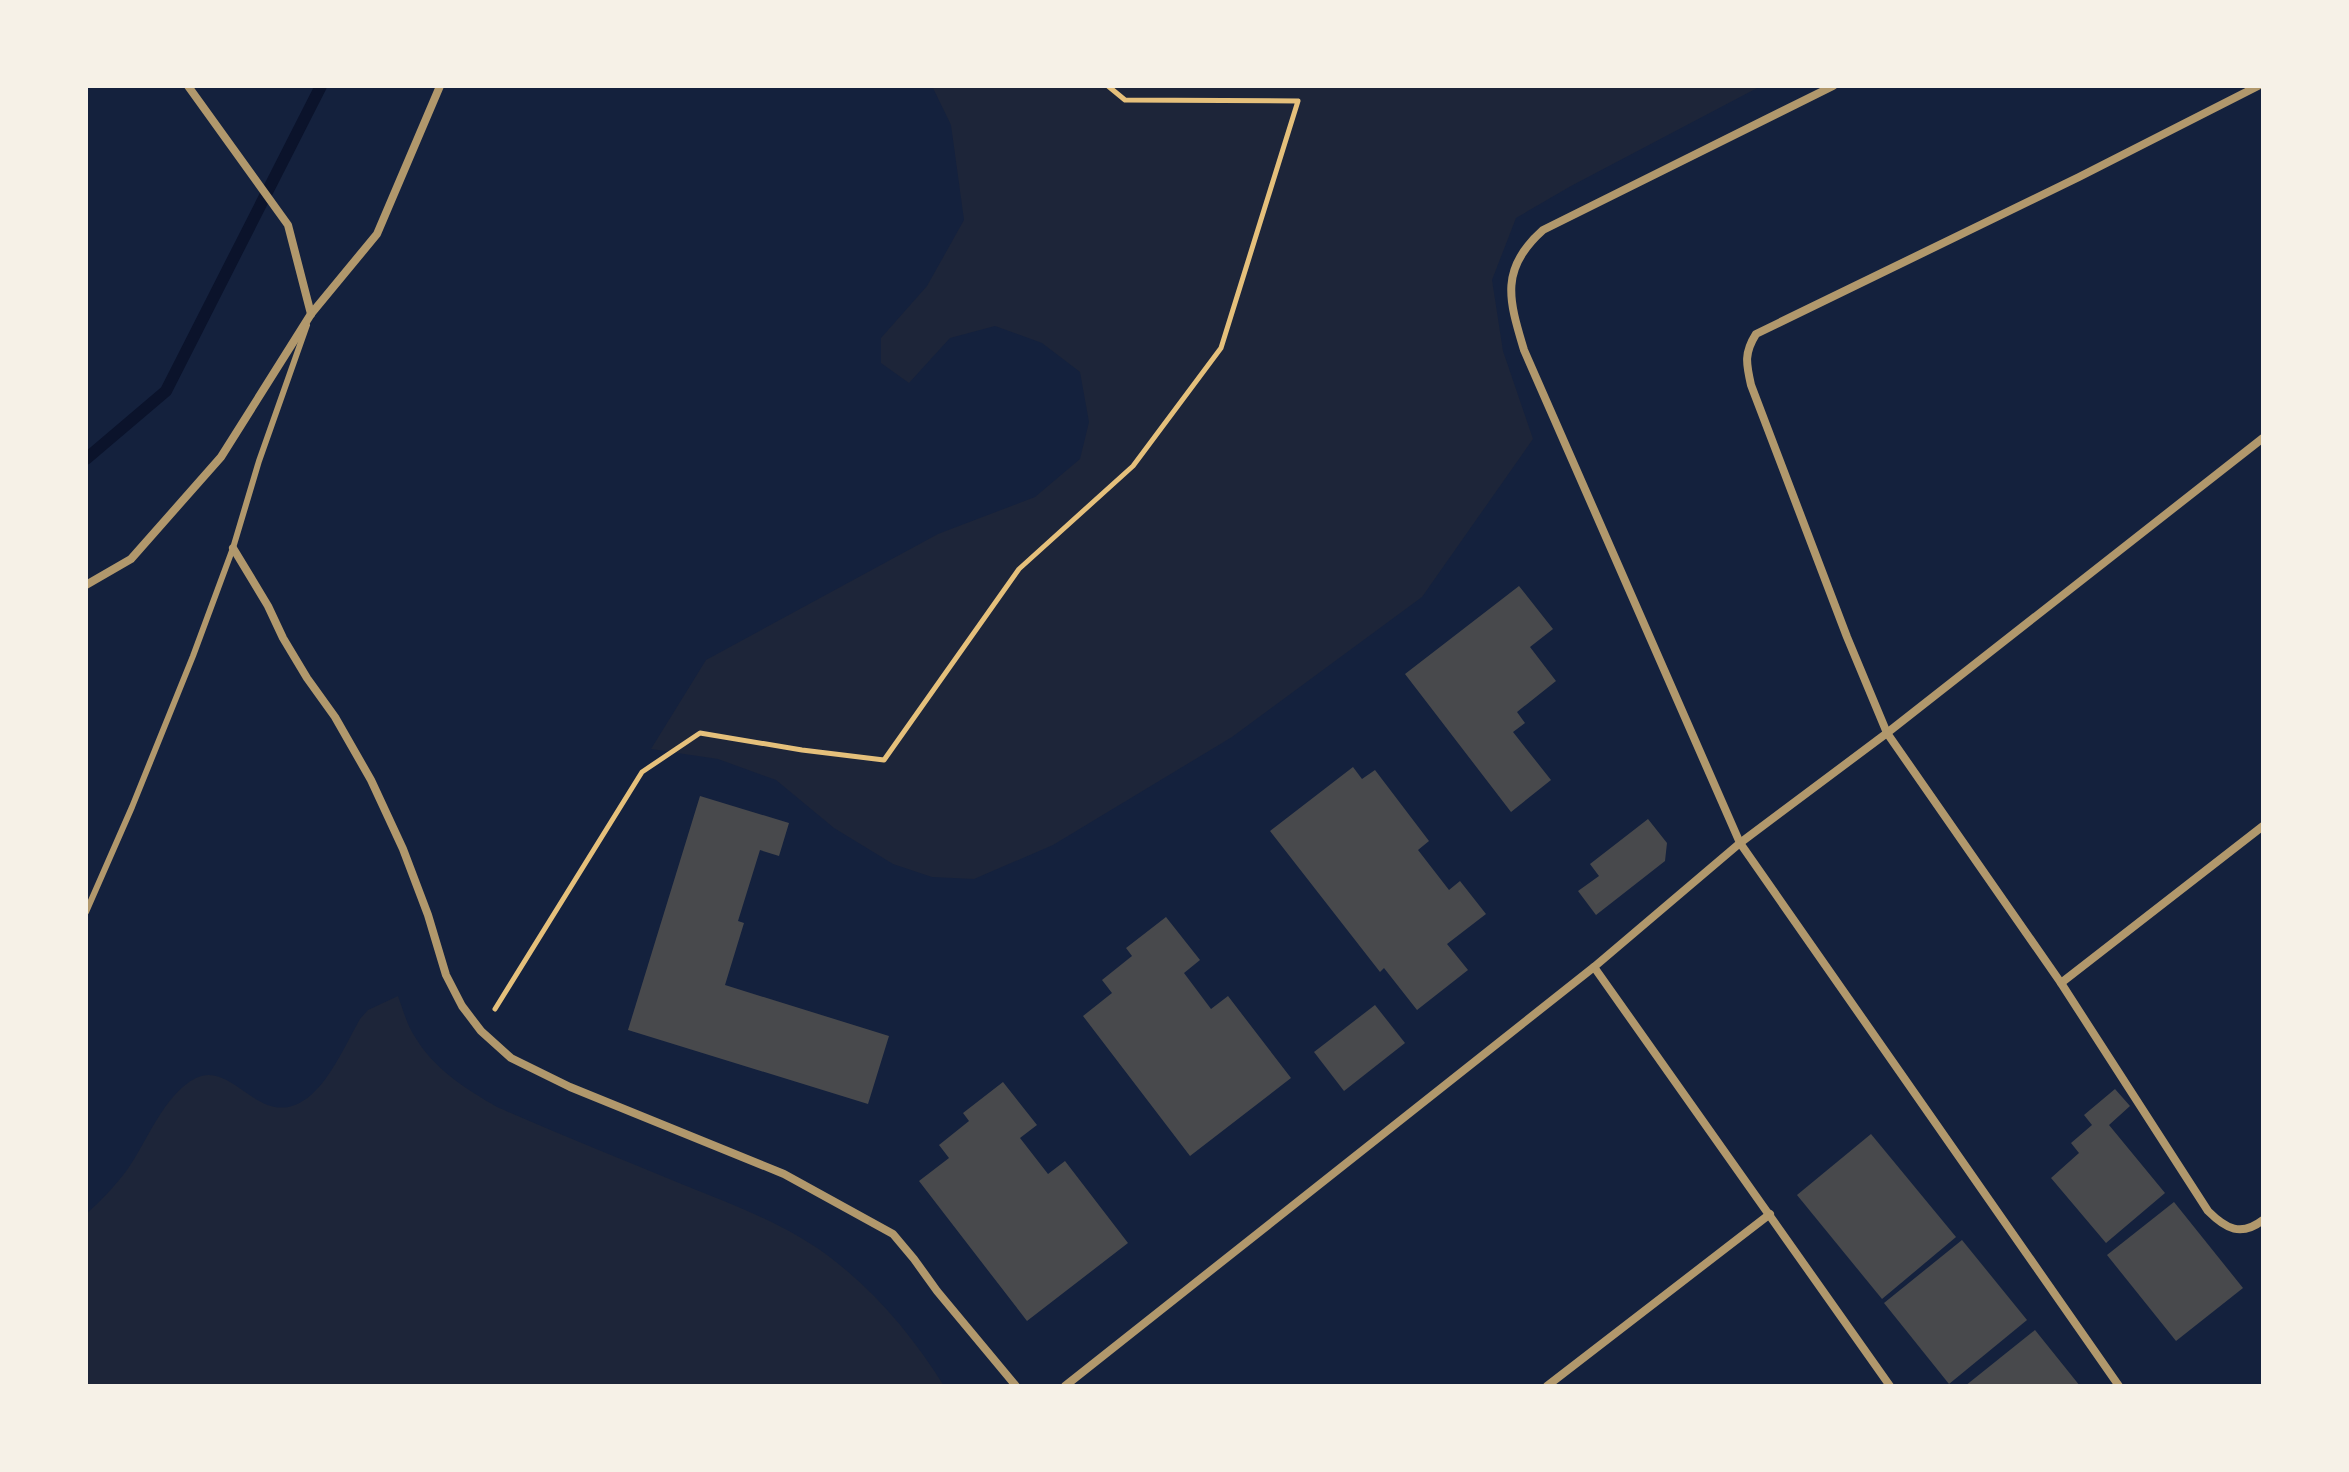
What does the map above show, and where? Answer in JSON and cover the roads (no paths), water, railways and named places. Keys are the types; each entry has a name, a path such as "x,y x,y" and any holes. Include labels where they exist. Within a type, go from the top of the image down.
{"street":[{"path":"188,86 288,225 311,314"},
{"path":"86,585 131,559 221,457 311,314 377,234 440,86"},
{"path":"1833,86 1543,230 1526,245 1515,263 1511,285 1513,314 1524,350 1740,843 2119,1386"},
{"path":"2258,86 1756,334 1747,348 1747,367 1751,385 1847,637 1887,733 2061,983 2208,1211 2222,1225 2237,1230 2259,1223"},
{"path":"1065,1386 1594,967 1740,843 1887,733 2263,438"},
{"path":"233,548 268,606 283,638 335,717 371,780 408,862 446,975 462,1006 481,1031 511,1058 570,1087 784,1174 893,1234 1016,1386"},
{"path":"2061,983 2263,826"},
{"path":"1594,967 1890,1386"},
{"path":"1547,1386 1770,1214"}],"lane":[{"path":"86,912 176,697 233,548 259,461 311,314"}],"waterway":[{"path":"86,459 166,391 321,86"}]}
